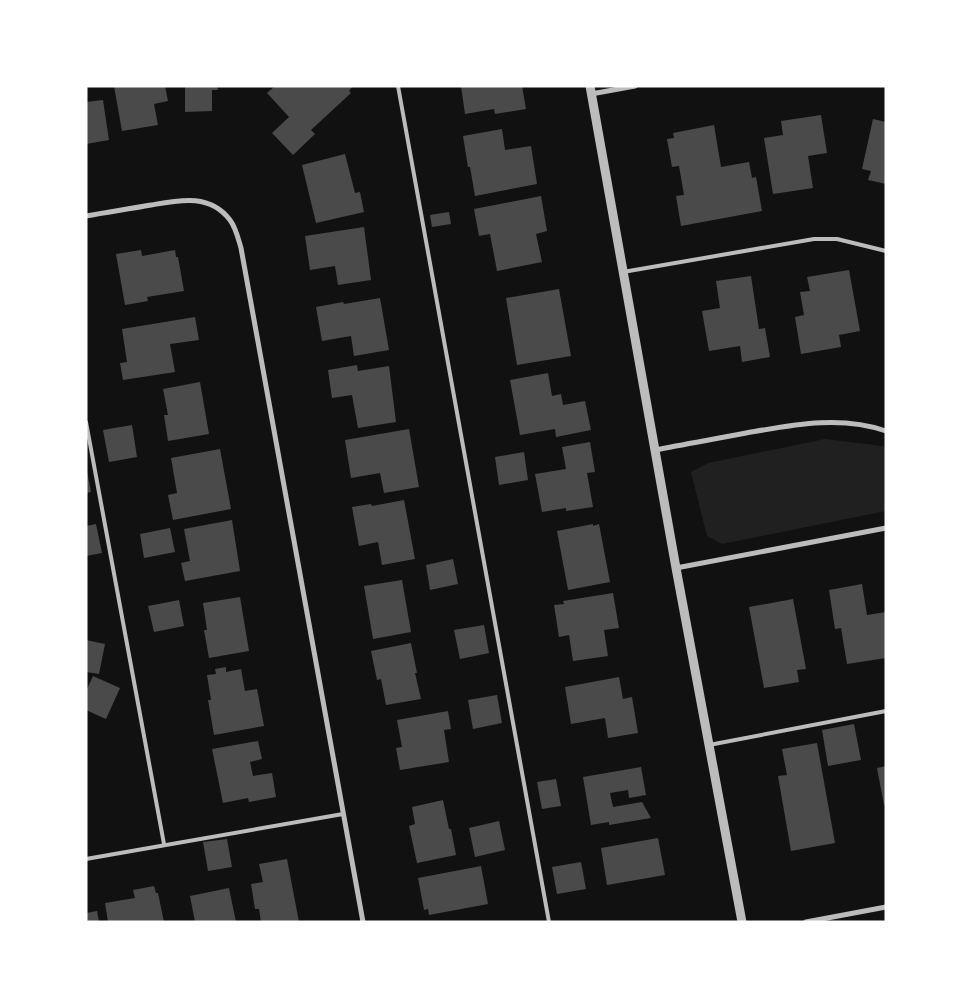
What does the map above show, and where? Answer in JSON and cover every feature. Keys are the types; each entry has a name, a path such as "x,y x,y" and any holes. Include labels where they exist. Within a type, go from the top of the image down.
{"street":[{"path":"635,86 590,90 742,922"},
{"path":"86,216 188,199 203,201 217,208 229,219 236,232 241,248 363,922"},
{"path":"655,450 793,425 844,423 886,431"},
{"path":"676,568 886,528"},
{"path":"806,922 886,907"}],"lane":[{"path":"398,86 549,922"},
{"path":"623,272 814,239 837,239 886,251"},
{"path":"86,422 164,844"},
{"path":"709,745 886,711"},
{"path":"86,859 343,814"}],"shaded area":[{"path":"825,439 883,446 886,448 886,511 722,544 707,536 691,472 708,463"}],"building":[{"path":"114,86 165,86 168,101 154,104 158,125 122,131"},
{"path":"185,86 217,86 218,90 212,90 212,111 185,112"},
{"path":"275,86 352,87 349,91 351,93 311,130 315,134 293,155 272,133 289,117 267,93"},
{"path":"461,86 522,86 526,109 495,114 494,109 465,114"},
{"path":"103,100 109,140 86,144 86,102"},
{"path":"821,115 827,153 808,156 813,188 773,194 764,138 783,135 781,121"},
{"path":"873,119 886,122 886,184 868,180 871,171 862,169"},
{"path":"714,125 721,167 749,162 752,178 756,177 762,211 681,226 676,196 684,195 679,166 672,167 667,139 674,138 673,133"},
{"path":"502,129 505,150 531,146 537,184 475,196 463,136"},
{"path":"345,154 355,193 360,192 364,212 316,223 302,165"},
{"path":"541,196 547,231 536,234 542,262 497,271 490,234 479,236 474,209"},
{"path":"449,212 451,224 432,227 430,215"},
{"path":"364,227 371,280 338,285 335,266 310,270 305,236"},
{"path":"141,250 142,256 175,250 184,291 147,297 148,301 125,305 116,254"},
{"path":"849,270 860,331 839,335 841,347 801,354 795,317 804,315 800,292 810,291 807,277"},
{"path":"751,276 759,329 765,328 770,357 742,362 740,346 709,351 702,311 720,308 716,281"},
{"path":"559,289 571,356 517,365 506,298"},
{"path":"380,298 389,350 354,356 351,336 322,341 316,307"},
{"path":"195,317 199,340 170,344 175,372 123,380 120,363 127,362 122,329"},
{"path":"357,365 358,371 389,366 396,422 358,428 352,395 332,398 328,370"},
{"path":"548,373 552,396 561,394 563,405 585,401 591,430 556,437 555,429 520,435 510,380"},
{"path":"200,382 209,434 168,441 164,415 168,415 163,389"},
{"path":"132,425 137,457 109,462 103,430"},
{"path":"409,429 419,487 384,493 380,473 351,478 345,440"},
{"path":"590,442 595,472 587,473 593,507 566,511 566,508 542,512 535,474 566,469 562,447"},
{"path":"220,449 231,509 173,520 168,495 177,493 171,458"},
{"path":"524,452 528,480 499,485 495,457"},
{"path":"86,471 91,492 86,493"},
{"path":"404,500 415,559 382,565 378,542 359,546 352,507 371,504 372,506"},
{"path":"232,520 240,571 185,581 181,563 190,561 184,529"},
{"path":"96,524 102,553 86,556 86,526"},
{"path":"593,524 593,526 599,524 610,582 568,590 557,531"},
{"path":"170,528 175,552 144,558 140,534"},
{"path":"453,559 458,584 430,590 426,565"},
{"path":"402,580 411,632 373,639 364,586"},
{"path":"862,584 867,615 886,612 886,658 847,664 841,628 835,629 829,590"},
{"path":"613,593 619,628 604,630 608,656 573,661 569,635 559,637 554,605 564,604 563,601"},
{"path":"240,597 249,651 209,658 204,630 207,630 203,603"},
{"path":"793,599 806,669 797,670 799,682 764,688 749,607"},
{"path":"179,600 184,626 154,632 148,606"},
{"path":"484,625 489,653 460,659 454,630"},
{"path":"86,640 105,644 99,674 86,672"},
{"path":"411,643 421,699 386,705 381,679 377,680 371,651"},
{"path":"226,667 226,672 241,669 245,691 257,689 264,726 214,735 208,700 211,700 207,675 216,674 215,669"},
{"path":"93,676 120,688 106,719 86,710 86,691"},
{"path":"619,677 623,699 632,697 638,733 608,738 605,718 571,724 565,687"},
{"path":"497,695 502,723 473,729 468,700"},
{"path":"448,711 451,729 444,730 449,762 400,770 396,748 402,747 397,720"},
{"path":"854,724 861,760 828,766 822,730"},
{"path":"258,741 262,759 250,762 253,776 272,773 276,797 249,802 248,798 223,803 212,749"},
{"path":"817,743 835,843 791,851 778,776 787,775 782,749"},
{"path":"886,766 886,804 884,805 877,768"},
{"path":"641,767 646,795 629,798 628,790 610,793 613,807 642,802 651,818 609,825 609,822 591,825 583,777"},
{"path":"556,779 561,806 542,809 537,782"},
{"path":"443,800 456,855 417,863 409,826 415,824 412,807"},
{"path":"499,821 505,850 475,857 469,828"},
{"path":"658,838 665,875 607,885 601,848"},
{"path":"227,839 232,867 208,871 203,842"},
{"path":"287,859 299,922 261,922 259,909 255,909 251,884 263,882 259,864"},
{"path":"581,862 586,889 557,894 552,867"},
{"path":"481,866 488,904 429,915 428,909 424,910 418,878"},
{"path":"154,886 156,893 158,893 164,922 108,922 105,903 135,898 133,890"},
{"path":"229,888 236,922 195,922 190,896"},
{"path":"97,911 99,922 86,922 86,913"}]}
